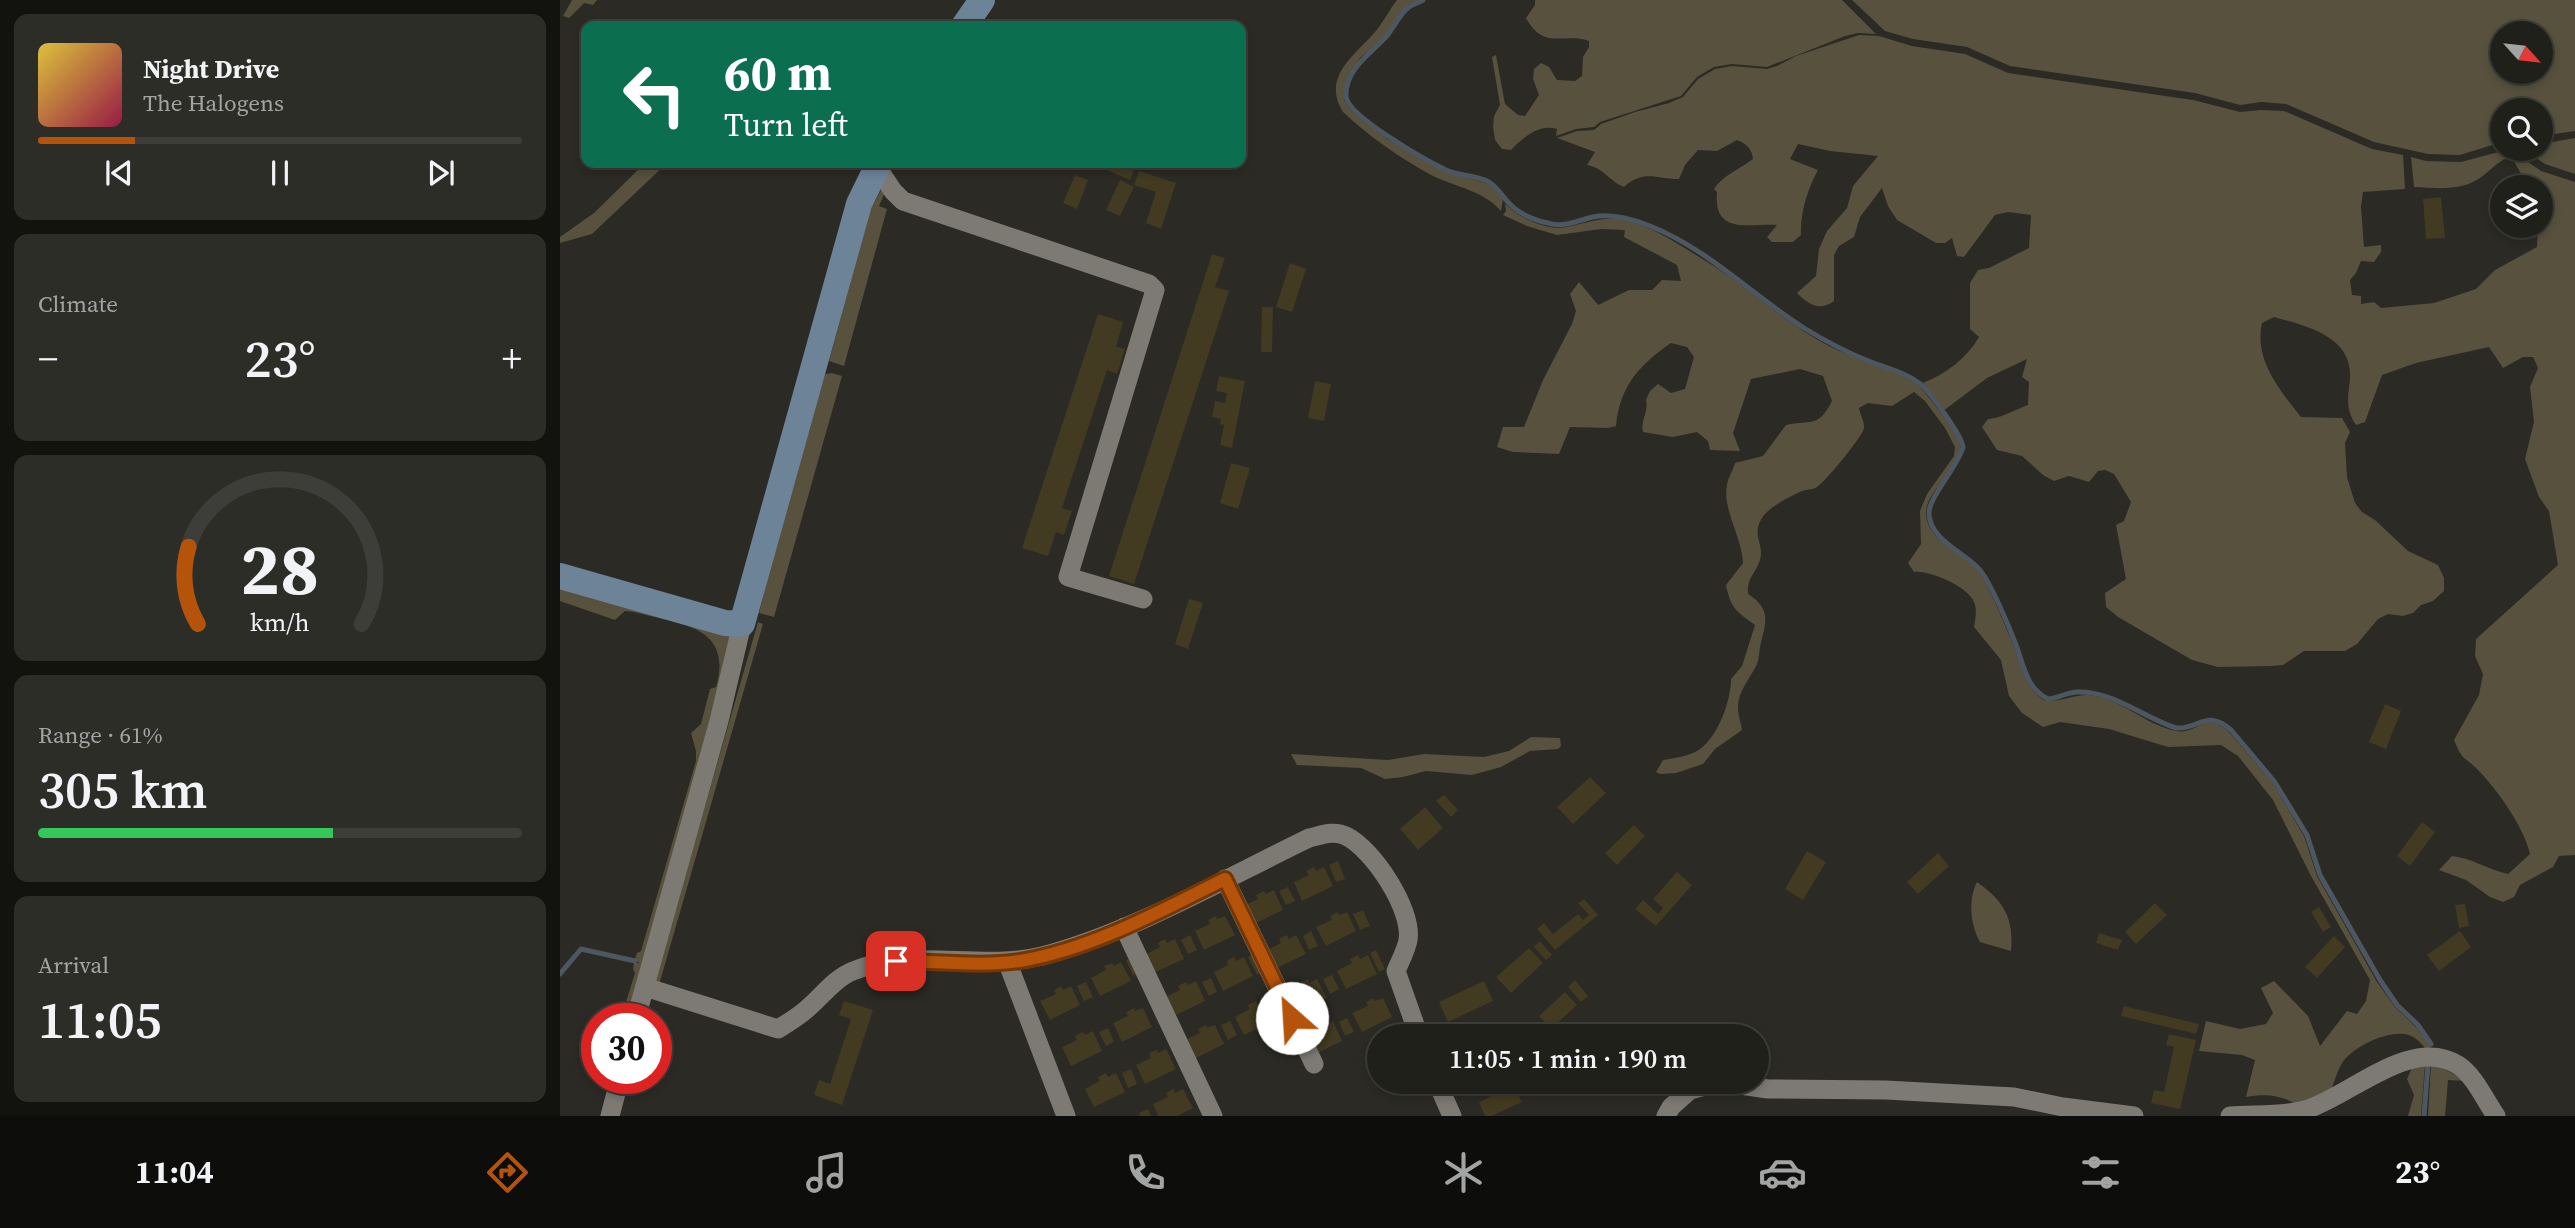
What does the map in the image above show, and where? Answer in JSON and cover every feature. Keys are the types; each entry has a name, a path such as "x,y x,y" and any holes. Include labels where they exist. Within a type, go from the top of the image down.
{"street":[{"path":"967,21 982,0"},
{"path":"640,1003 719,721 741,624 859,204 877,168"},
{"path":"880,168 893,191 903,201 1149,284 1155,290 1068,577 1143,599"},
{"path":"560,576 724,623 741,624"},
{"path":"645,987 778,1029 807,1009 836,981 850,972 870,965 896,961 1018,961 1067,949 1124,927 1309,838 1334,832 1347,836 1378,865 1389,881 1407,927 1408,939 1396,971 1415,1024"},
{"path":"1225,879 1314,1064"},
{"path":"1124,927 1213,1116"},
{"path":"1007,961 1066,1116"},
{"path":"2230,1116 2303,1111 2400,1062 2430,1056 2458,1065 2496,1116"},
{"path":"1666,1116 1671,1107 1690,1090 1719,1082 1768,1089 1798,1087 2014,1097 2063,1107 2134,1116"},
{"path":"610,1116 616,1094"},
{"path":"1442,1094 1452,1116"}],"shaded area":[{"path":"572,0 597,0 593,5 584,3 569,18 563,16"},
{"path":"1397,0 1420,0 1409,4 1387,34 1360,58 1346,85 1344,100 1350,109 1387,139 1447,172 1489,184 1503,199 1501,211 1478,194 1433,176 1409,162 1375,139 1343,112 1337,99 1338,77"},
{"path":"1535,0 1842,0 1876,34 1858,33 1845,36 1767,67 1732,64 1714,67 1697,77 1681,96 1600,122 1594,127 1576,129 1556,136 1557,129 1544,128 1526,136 1511,150 1502,149 1495,140 1493,127 1494,116 1500,105 1492,57 1496,55 1505,104 1518,115 1525,116 1539,95 1533,79 1534,69 1541,63 1549,67 1557,80 1575,81 1582,76 1583,57 1589,47 1589,41 1547,37 1533,28 1526,18 1535,5"},
{"path":"1852,0 2575,0 2575,131 2553,134 2553,98 2490,98 2490,146 2460,155 2428,154 2374,142 2286,104 2261,102 2240,105 2195,93 2010,66 1967,47 1913,39 1885,31"},
{"path":"1859,35 1879,36 1912,46 1965,54 2008,73 2193,100 2240,112 2284,111 2372,149 2403,155 2405,189 2363,192 2361,207 2364,247 2381,245 2381,252 2374,262 2361,261 2350,280 2352,295 2361,296 2361,304 2374,302 2381,308 2434,303 2476,289 2495,270 2537,247 2537,238 2553,238 2553,175 2522,175 2513,161 2527,161 2541,171 2575,182 2575,855 2559,856 2553,867 2520,885 2514,897 2503,902 2490,897 2466,880 2439,870 2452,856 2508,874 2530,854 2509,809 2485,777 2462,755 2454,740 2479,695 2483,674 2475,656 2476,639 2558,565 2549,511 2539,497 2525,459 2534,422 2530,387 2538,368 2533,357 2523,357 2503,368 2489,347 2416,363 2382,375 2365,422 2356,425 2349,408 2349,364 2336,343 2300,324 2274,317 2262,323 2260,337 2265,362 2277,385 2301,417 2342,418 2350,432 2345,443 2347,477 2355,503 2408,551 2438,565 2444,578 2444,591 2413,613 2403,616 2388,614 2378,619 2357,644 2345,651 2304,651 2283,665 2272,666 2218,667 2192,660 2118,617 2106,607 2105,593 2126,579 2116,525 2124,521 2131,502 2114,474 2105,470 2098,471 2089,482 2069,476 2054,481 2022,456 1997,450 1982,427 1988,419 2028,405 2029,382 2022,377 2027,359 1987,378 1943,411 1923,383 1955,365 1979,337 1970,329 1970,283 1978,270 1989,268 2029,248 2031,215 2008,212 1995,215 1964,257 1957,256 1952,238 1945,243 1936,243 1897,220 1888,206 1882,188 1860,217 1854,237 1839,246 1834,255 1834,301 1819,306 1797,293 1816,276 1819,249 1827,231 1847,208 1853,186 1878,156 1830,151 1798,144 1790,159 1818,170 1805,201 1801,235 1793,242 1772,242 1767,237 1777,225 1735,224 1721,215 1717,206 1717,192 1714,189 1727,176 1753,159 1746,145 1737,140 1717,151 1698,150 1685,165 1679,179 1650,176 1638,178 1624,187 1598,169 1587,165 1595,152 1557,138 1577,131 1594,130 1601,124 1683,97 1698,79 1715,69 1732,66 1767,69 1796,56"},
{"path":"2575,138 2575,174 2541,161 2553,161 2553,142"},
{"path":"2490,154 2490,161 2502,161 2476,180 2459,187 2414,187 2411,157 2426,161 2461,162"},
{"path":"640,168 662,168 592,234 560,243 560,237 594,213"},
{"path":"882,188 885,192 879,206 887,209 844,366 829,361 870,211"},
{"path":"1505,203 1525,218 1551,227 1567,227 1609,219 1624,220 1655,231 1720,270 1814,338 1899,374 1918,385 1953,429 1960,449 1927,506 1929,525 1940,541 1973,565 1984,579 2031,687 2046,701 2083,695 2100,697 2176,731 2214,723 2229,732 2272,782 2304,836 2317,876 2377,982 2395,1007 2430,1045 2430,1054 2418,1040 2409,1035 2391,1035 2371,1041 2346,1058 2329,1096 2302,1108 2275,1096 2246,1097 2255,1060 2242,1055 2199,1051 2206,1021 2240,1029 2266,1024 2273,1013 2261,988 2274,981 2308,1016 2320,1046 2347,1011 2357,1014 2366,1001 2370,980 2311,876 2273,800 2238,756 2221,745 2168,747 2109,729 2060,722 2043,727 2022,713 2009,696 2001,660 1974,627 1976,610 1972,599 1949,581 1914,572 1908,563 1921,544 1920,511 1927,494 1954,456 1955,447 1925,401 1914,392 1892,406 1868,403 1859,408 1864,424 1862,433 1835,468 1816,488 1802,491 1782,501 1760,521 1758,533 1761,554 1749,584 1748,594 1761,606 1765,624 1757,663 1738,702 1742,730 1715,749 1703,764 1676,773 1656,772 1663,760 1696,751 1712,736 1726,707 1731,679 1742,666 1755,625 1735,609 1726,585 1743,563 1726,494 1735,463 1763,456 1786,425 1818,419 1832,401 1823,376 1800,369 1751,379 1733,433 1740,451 1710,450 1708,441 1697,432 1673,437 1643,432 1646,400 1650,391 1658,384 1671,393 1685,389 1694,357 1687,347 1671,343 1649,360 1633,378 1622,399 1616,426 1570,427 1559,454 1513,452 1497,447 1503,427 1524,427 1543,380 1572,324 1576,311 1570,294 1579,282 1598,305 1629,290 1652,290 1662,280 1681,281 1677,265 1624,237 1625,230 1601,229 1557,235 1503,215 1506,211"},
{"path":"825,374 842,376 774,617 759,613 786,506"},
{"path":"560,580 733,636 636,1003 626,1003 635,973 634,963 639,963 635,959 641,951 696,761 691,733 701,724 710,689 716,687 719,666 717,651 710,639 684,625 625,611 615,620 560,601"},
{"path":"758,622 763,624 659,985 654,983"},
{"path":"1531,737 1560,738 1561,746 1558,749 1530,751 1501,767 1472,775 1426,771 1385,779 1361,768 1297,765 1291,754 1388,760 1424,754 1484,757 1509,751"},
{"path":"1977,882 1994,896 2005,911 2011,929 2011,951 1980,942 1972,920 1971,904"},
{"path":"2428,1060 2467,1081 2448,1080 2445,1116 2428,1116 2431,1065 2425,1064 2421,1116 2408,1116 2414,1095 2407,1079 2414,1063"}],"building":[{"path":"1102,168 1127,168 1134,171 1130,180"},
{"path":"1139,171 1176,183 1161,229 1146,223 1156,192 1134,185"},
{"path":"1075,175 1088,180 1077,209 1063,203"},
{"path":"1120,180 1134,187 1120,216 1106,210"},
{"path":"2441,197 2445,238 2426,239 2423,199"},
{"path":"1212,254 1225,258 1215,287 1229,291 1134,584 1109,576"},
{"path":"1290,263 1306,269 1292,312 1276,307"},
{"path":"1262,307 1273,307 1272,352 1261,352"},
{"path":"1098,314 1123,322 1116,347 1125,349 1117,374 1107,370 1062,508 1072,511 1064,535 1056,532 1048,556 1022,548"},
{"path":"1219,376 1245,381 1232,448 1220,445 1224,425 1220,424 1221,419 1212,417 1215,401 1225,403 1227,393 1216,391"},
{"path":"1315,381 1331,384 1324,421 1308,418"},
{"path":"1231,463 1250,468 1238,509 1220,503"},
{"path":"1189,599 1203,603 1188,649 1175,644"},
{"path":"2385,704 2401,711 2386,749 2369,742"},
{"path":"1590,777 1606,793 1573,824 1557,807"},
{"path":"1444,795 1458,810 1451,817 1436,801"},
{"path":"1425,807 1443,828 1418,850 1400,829"},
{"path":"2422,822 2435,832 2410,866 2397,856"},
{"path":"1634,825 1645,836 1617,865 1605,853"},
{"path":"1807,851 1826,862 1803,900 1785,889"},
{"path":"1938,853 1949,866 1918,894 1907,882"},
{"path":"1338,861 1345,879 1336,882 1329,865"},
{"path":"1314,867 1316,871 1324,867 1333,886 1302,901 1294,882 1309,875 1306,871"},
{"path":"1677,872 1692,885 1656,926 1635,909 1643,900 1658,914 1663,908 1653,899"},
{"path":"1288,887 1295,901 1286,905 1279,891"},
{"path":"1274,890 1283,910 1252,925 1243,906 1258,899 1256,895"},
{"path":"1584,899 1598,915 1555,950 1537,929 1544,923 1553,934 1578,914 1583,920 1589,915 1578,903"},
{"path":"2155,903 2167,915 2136,944 2125,932"},
{"path":"2465,904 2469,926 2459,928 2455,905"},
{"path":"2319,907 2331,927 2323,932 2311,912"},
{"path":"1363,910 1370,926 1360,930 1353,914"},
{"path":"1337,912 1339,915 1347,912 1356,931 1326,946 1316,927 1332,920 1330,916"},
{"path":"1216,916 1217,919 1225,916 1235,935 1204,950 1195,931 1210,924 1208,920"},
{"path":"1311,931 1318,946 1309,950 1303,936"},
{"path":"2460,931 2471,947 2439,971 2427,955"},
{"path":"2099,933 2122,940 2118,950 2096,943"},
{"path":"1190,935 1197,950 1188,954 1181,940"},
{"path":"1287,935 1289,939 1296,935 1306,954 1275,969 1266,951 1281,943 1279,939"},
{"path":"2334,936 2345,947 2317,978 2305,967"},
{"path":"1165,939 1167,943 1175,939 1184,959 1153,973 1145,955 1160,947 1158,943"},
{"path":"1540,941 1552,955 1546,960 1534,947"},
{"path":"1529,948 1543,963 1511,993 1496,977"},
{"path":"1376,950 1385,969 1379,972 1370,953"},
{"path":"1255,953 1264,972 1257,975 1248,957"},
{"path":"1358,955 1360,959 1368,955 1377,974 1346,989 1337,971 1352,963 1350,959"},
{"path":"1133,957 1140,972 1133,976 1126,960"},
{"path":"1234,957 1236,961 1244,957 1253,976 1223,991 1214,972 1228,965 1227,961"},
{"path":"1121,962 1131,981 1100,996 1091,978 1106,970 1104,966 1112,963 1114,966"},
{"path":"1332,975 1339,989 1330,994 1323,979"},
{"path":"1211,978 1217,992 1209,996 1202,982"},
{"path":"1308,979 1309,983 1317,979 1327,998 1296,1013 1287,994 1302,987 1300,983"},
{"path":"1575,980 1588,996 1581,1002 1568,987"},
{"path":"1196,981 1205,1001 1174,1016 1165,997 1180,990 1178,986"},
{"path":"1484,981 1493,1001 1448,1022 1439,1002"},
{"path":"1086,982 1093,997 1084,1001 1077,986"},
{"path":"1061,986 1063,990 1071,986 1080,1005 1050,1020 1040,1001 1056,994 1054,990"},
{"path":"1565,992 1577,1005 1556,1024 1546,1024 1539,1016"},
{"path":"1373,998 1375,1001 1383,998 1392,1017 1378,1024 1367,1024 1367,1030 1362,1032 1352,1013 1368,1006 1366,1002"},
{"path":"844,1001 873,1010 842,1105 814,1095 819,1080 830,1084 851,1019 839,1015"},
{"path":"1256,1001 1258,1005 1266,1001 1275,1020 1244,1035 1235,1017 1250,1009 1248,1005"},
{"path":"2124,1006 2199,1024 2196,1034 2121,1016"},
{"path":"1134,1008 1135,1011 1143,1008 1152,1027 1122,1042 1113,1023 1128,1016 1126,1012"},
{"path":"1347,1018 1354,1032 1345,1036 1339,1022"},
{"path":"1230,1021 1237,1035 1228,1040 1221,1025"},
{"path":"1333,1021 1342,1041 1311,1056 1302,1037 1317,1030 1315,1025 1323,1022 1325,1025"},
{"path":"1206,1025 1207,1028 1215,1025 1224,1044 1194,1059 1185,1040 1200,1033 1198,1029"},
{"path":"1108,1028 1114,1042 1106,1046 1099,1032"},
{"path":"1093,1031 1102,1051 1071,1066 1062,1047 1077,1040 1075,1036"},
{"path":"2169,1034 2196,1040 2180,1109 2151,1103 2154,1090 2164,1092 2174,1047 2166,1045"},
{"path":"1166,1049 1176,1069 1145,1084 1136,1065 1151,1058 1149,1053"},
{"path":"1131,1069 1137,1084 1128,1088 1122,1073"},
{"path":"1106,1073 1108,1077 1116,1073 1125,1092 1094,1107 1085,1089 1100,1081 1098,1077"},
{"path":"1174,1089 1175,1093 1183,1089 1193,1108 1177,1116 1158,1116 1153,1104 1168,1097 1166,1093"},
{"path":"1496,1094 1518,1094 1522,1102 1491,1116 1485,1116 1479,1102"},
{"path":"1148,1109 1151,1116 1140,1116 1139,1113"}],"waterway":[{"path":"1423,0 1405,10 1387,36 1353,71 1346,96 1359,115 1389,137 1436,165 1451,172 1487,181 1495,186 1513,207 1531,218 1562,225 1593,217 1615,216 1643,223 1671,236 1711,260 1812,333 1845,351 1919,383 1944,414 1963,447 1933,499 1929,513 1930,522 1941,538 1972,562 1988,582 2030,683 2048,699 2076,692 2102,695 2176,728 2209,720 2231,730 2274,781 2307,835 2320,875 2380,980 2397,1005 2418,1025 2431,1044"},
{"path":"560,974 581,949 635,961"},
{"path":"2424,1116 2428,1064"}],"route":[{"path":"896,961 1018,961 1040,956 1067,949 1132,924 1225,879 1292,1018"}]}
